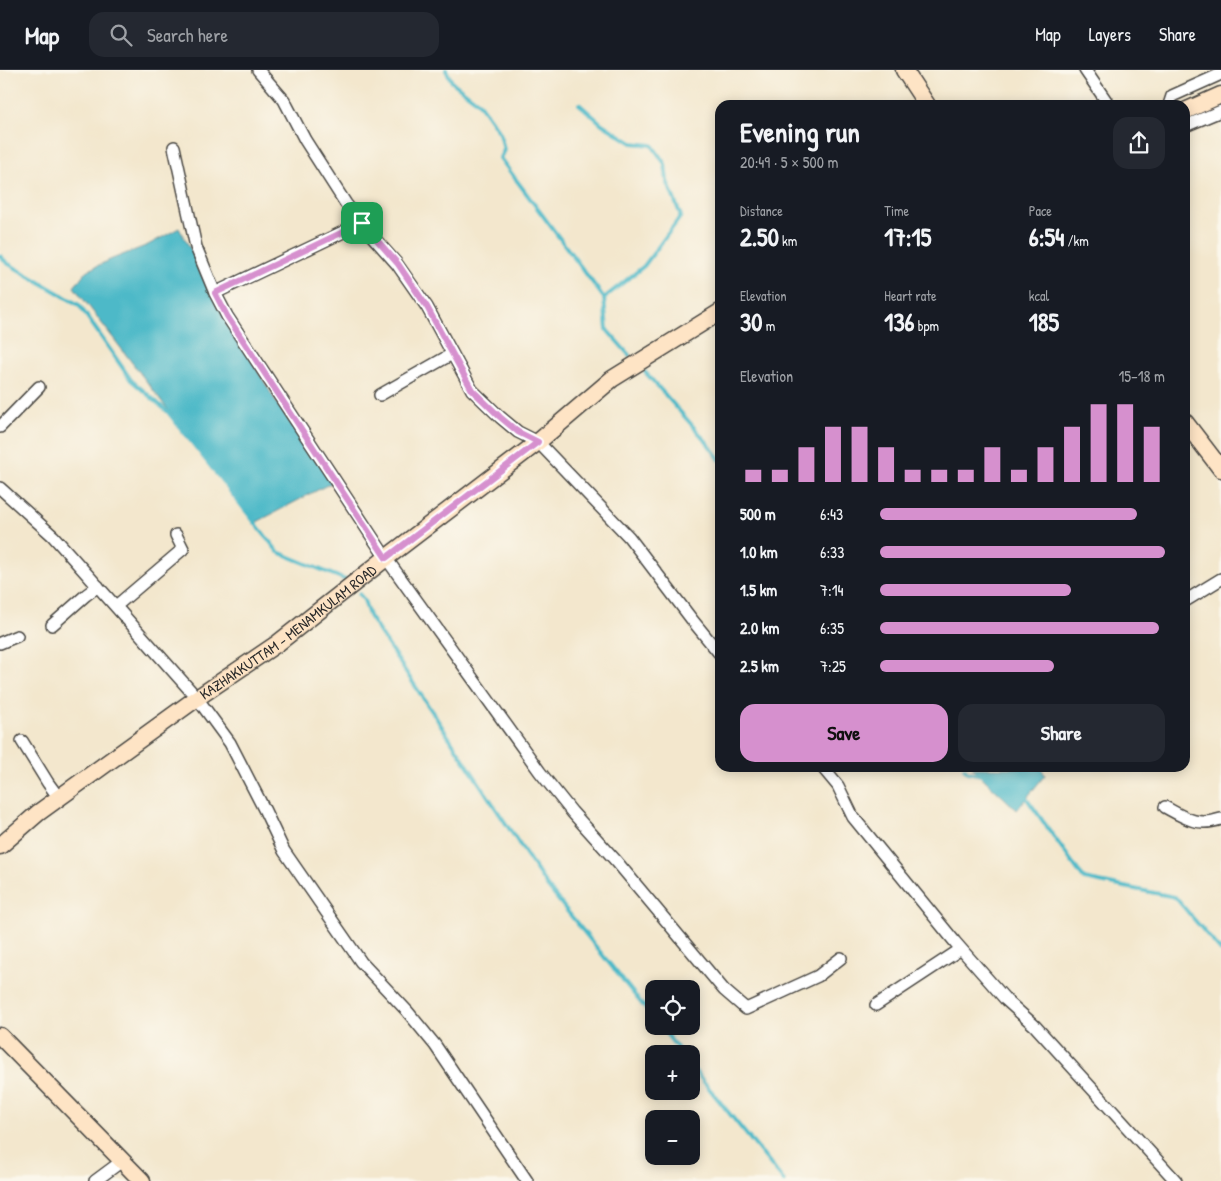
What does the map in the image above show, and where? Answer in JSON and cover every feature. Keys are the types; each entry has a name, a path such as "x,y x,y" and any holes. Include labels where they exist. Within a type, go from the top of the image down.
{"main road":[{"path":"904,70 924,100"},
{"path":"1190,109 1221,95"},
{"name":"KAZHAKKUTTAM - MENAMKULAM ROAD","path":"0,846 38,813 197,698 278,643 538,442 612,379 715,315"},
{"path":"1190,429 1221,469"},
{"path":"0,1036 142,1181"}],"street":[{"path":"258,70 284,100 305,140 346,204 398,264 427,307 472,390 518,432 538,442 629,537 715,648"},
{"path":"1089,71 1106,100"},
{"path":"1171,100 1172,96 1221,74"},
{"path":"1190,124 1221,112"},
{"path":"174,147 196,247 215,293 227,316 386,558 540,772 572,812 617,862 724,990 746,1009 818,976 841,958"},
{"path":"215,293 362,223"},
{"path":"380,395 452,354"},
{"path":"0,427 39,388"},
{"path":"0,488 53,536 197,698 230,743 284,851 361,962 435,1045 526,1181"},
{"path":"116,606 183,549 176,535"},
{"path":"1190,598 1221,579"},
{"path":"52,625 98,586"},
{"path":"0,643 17,636"},
{"path":"22,741 48,784 59,798"},
{"path":"826,772 838,786 853,817 961,949 1006,1000 1040,1031 1176,1181"},
{"path":"1165,807 1189,820 1213,822 1221,819"},
{"path":"876,1005 961,949"},
{"path":"95,1181 122,1161"}],"water":[{"path":"179,228 278,405 333,482 255,523 74,287 86,271 148,245"},
{"path":"976,772 1043,772 1045,775 1017,810"}],"waterway":[{"path":"446,70 452,82 478,102 500,133 504,150 500,158 604,298 644,266 681,216 667,181 665,164 652,145 632,143 602,124 579,104"},
{"path":"0,256 7,263 79,305 131,380 168,412 278,552 346,580"},
{"path":"604,298 607,330 629,355"},
{"path":"645,372 715,453"},
{"path":"359,594 364,600 369,616 547,886 645,1008"},
{"path":"968,772 982,775"},
{"path":"1025,796 1084,879 1175,897 1221,951"},
{"path":"667,1035 675,1045"},
{"path":"700,1077 784,1181"}],"route":[{"path":"362,223 398,264 427,307 472,390 518,432 538,442 386,558 227,316 215,293 362,223"}]}
